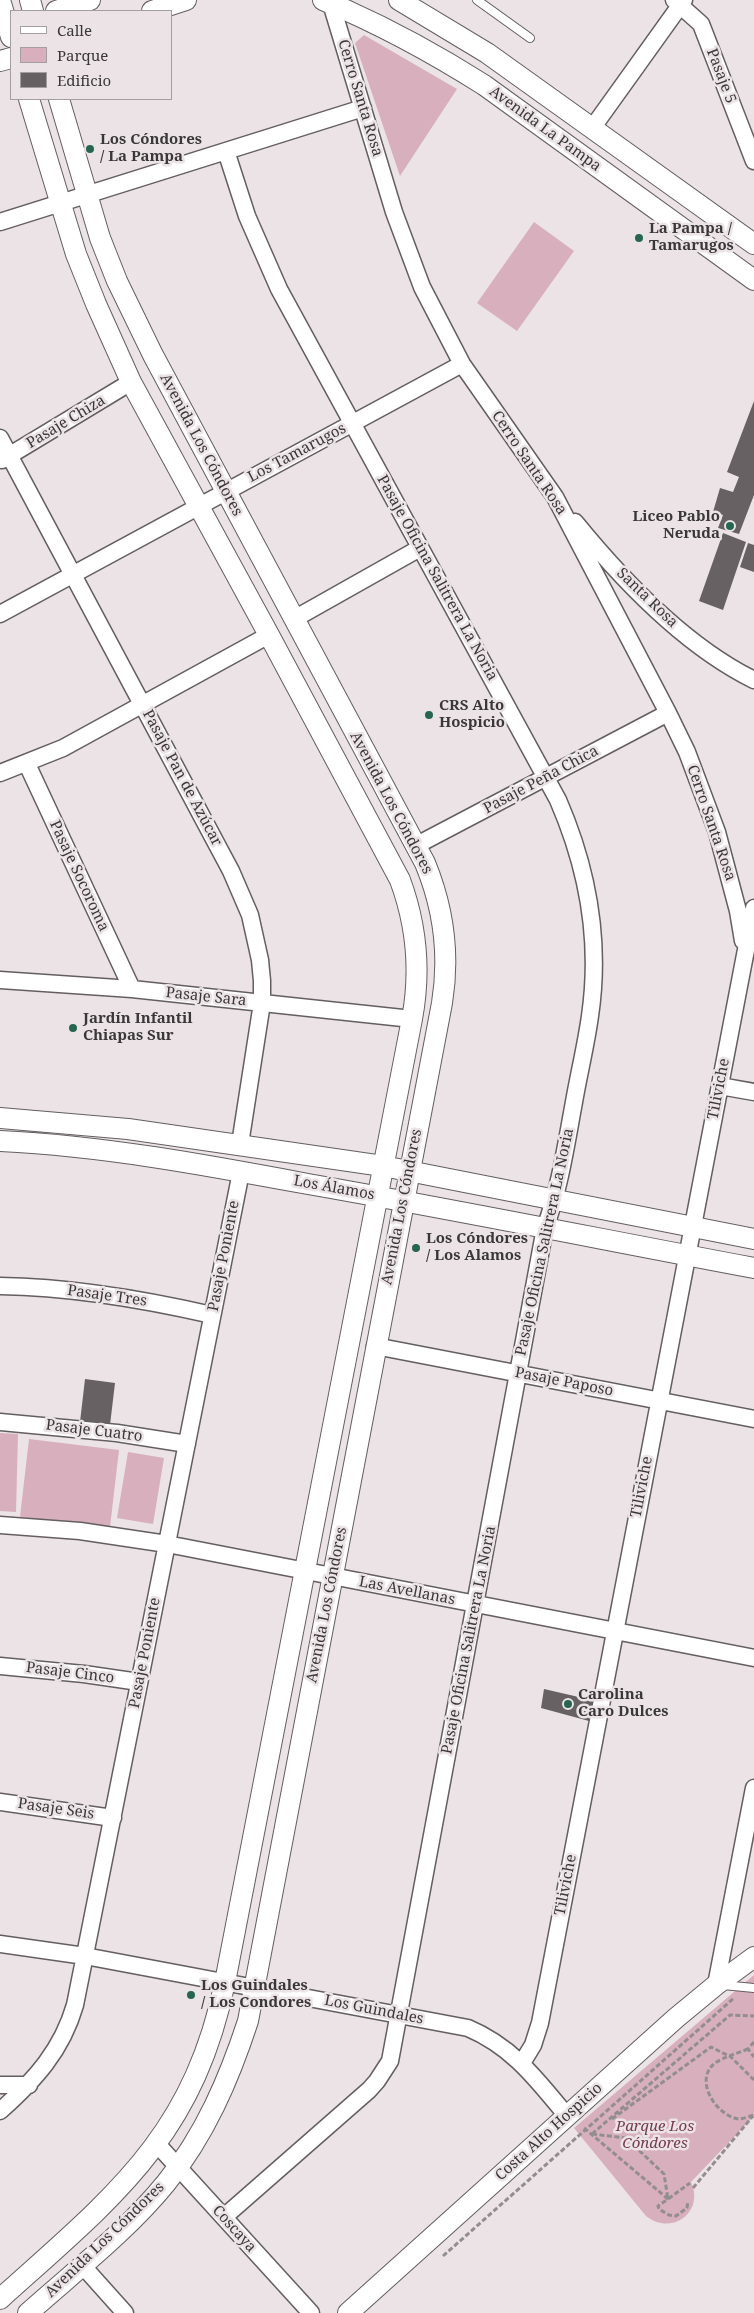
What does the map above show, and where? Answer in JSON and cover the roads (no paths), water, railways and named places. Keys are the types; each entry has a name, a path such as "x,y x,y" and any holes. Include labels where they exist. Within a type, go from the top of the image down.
{"street":[{"path":"0,0 8,30"},
{"path":"59,10 90,0"},
{"path":"155,10 186,0"},
{"name":"Avenida La Pampa","path":"399,0 459,34 593,127 754,244"},
{"name":"Avenida La Pampa","path":"328,1 411,40 477,80 754,280"},
{"name":"Cerro Santa Rosa","path":"328,1 407,250 437,318 462,364 555,498 687,752 717,832 750,951"},
{"path":"593,127 680,2"},
{"name":"Pasaje 5","path":"680,2 701,24 754,161"},
{"name":"Avenida Los Cóndores","path":"0,2299 112,2198 158,2144 179,2110 204,2059 225,1982 412,1019 417,988 418,960 416,939 407,900 391,862 131,382 96,304 60,203 29,100"},
{"name":"Avenida Los Cóndores","path":"28,2313 138,2214 178,2167 195,2141 224,2086 248,2021 256,1988 375,1346 444,990 447,962 444,921 430,876 134,319 100,238 58,100"},
{"path":"0,222 363,108"},
{"name":"Pasaje Oficina Salitrera La Noria","path":"224,2217 377,2081 390,2061 545,1228 556,1200 590,1016 594,957 590,900 584,871 567,822 546,777 279,289 247,216 226,151"},
{"name":"Los Tamarugos","path":"0,614 462,364"},
{"name":"Pasaje Chiza","path":"5,459 131,382"},
{"name":"Pasaje Pan de Azúcar","path":"0,438 5,459 73,574 241,892 252,923 260,960 262,1003 240,1144"},
{"name":"Santa Rosa","path":"555,498 610,562 680,630 721,661 754,680"},
{"path":"294,619 420,548"},
{"path":"0,773 27,764 63,748 269,635"},
{"name":"Pasaje Peña Chica","path":"415,846 668,714"},
{"name":"Pasaje Socoroma","path":"27,764 132,988"},
{"name":"Tiliviche","path":"522,2063 533,2045 540,2024 692,1227 720,1086 750,951 754,908"},
{"name":"Pasaje Sara","path":"0,980 132,988 412,1019"},
{"path":"720,1086 754,1092"},
{"name":"Los Álamos","path":"0,1118 128,1129 409,1170 754,1239"},
{"name":"Los Álamos","path":"0,1141 128,1152 404,1200 754,1268"},
{"name":"Pasaje Poniente","path":"0,2111 29,2085 50,2061 65,2034 76,2005 241,1172"},
{"name":"Pasaje Tres","path":"0,1286 61,1289 112,1295 212,1315"},
{"name":"Pasaje Paposo","path":"375,1346 754,1419"},
{"name":"Pasaje Cuatro","path":"0,1422 117,1433 187,1444"},
{"name":"Las Avellanas","path":"0,1525 80,1531 167,1544 754,1658"},
{"name":"Pasaje Cinco","path":"0,1666 84,1674 140,1682"},
{"path":"716,1984 754,1788"},
{"name":"Pasaje Seis","path":"0,1802 113,1818"},
{"name":"Los Guindales","path":"0,1944 85,1956 468,2028 499,2043 522,2063 567,2116"},
{"name":"Costa Alto Hospicio","path":"348,2313 716,1984 754,1957"},
{"path":"0,2085 29,2085"},
{"name":"Coscaya","path":"158,2144 311,2313"},
{"path":"82,2265 125,2313"}],"lane":[{"path":"477,0 530,38"},
{"path":"716,1984 751,1988"}],"place":[{"name":"Los Cóndores / La Pampa","path":"90,149"},
{"name":"La Pampa / Tamarugos","path":"639,238"},
{"name":"Liceo Pablo Neruda","path":"730,526"},
{"name":"CRS Alto Hospicio","path":"429,715"},
{"name":"Jardín Infantil Chiapas Sur","path":"73,1028"},
{"name":"Los Cóndores / Los Alamos","path":"416,1248"},
{"name":"Carolina Caro Dulces","path":"568,1704"},
{"name":"Los Guindales / Los Condores","path":"191,1995"}],"park label":[{"name":"Parque Los Cóndores","path":"655,2136"}]}
